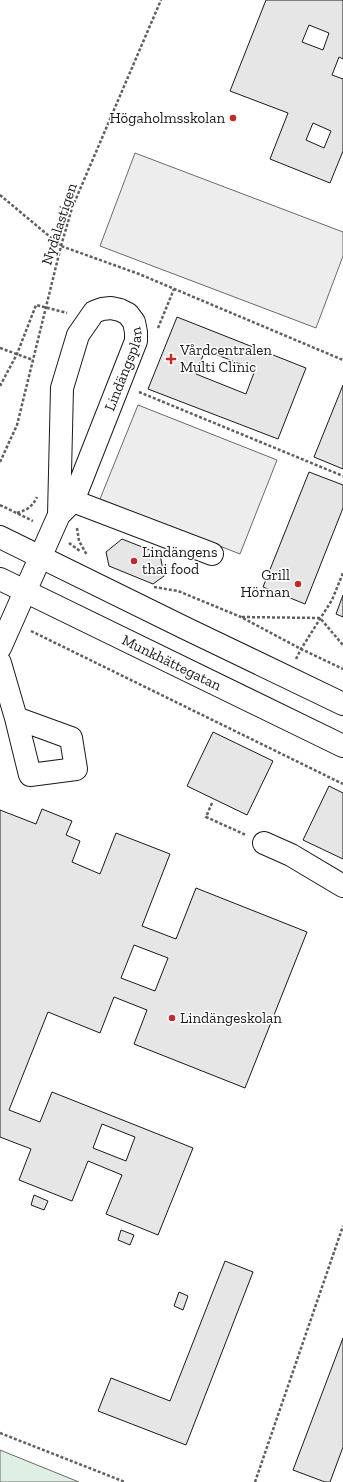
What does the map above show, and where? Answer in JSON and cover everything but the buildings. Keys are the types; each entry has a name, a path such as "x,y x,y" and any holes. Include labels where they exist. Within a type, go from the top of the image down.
{"street":[{"name":"Lindängsplan","path":"0,648 41,557 68,513 136,341 134,322 128,314 120,310 111,308 94,312 78,335 64,381 62,396 68,513"},
{"path":"68,513 212,554"},
{"path":"0,537 343,704"},
{"name":"Munkhättegatan","path":"0,579 343,746"},
{"path":"0,663 16,718"},
{"path":"264,843 291,855 343,886"}],"path":[{"name":"Nydalastigen","path":"0,462 16,424 72,208 161,0"},
{"path":"0,195 61,246 139,274 343,360"},
{"path":"0,386 17,354 36,305 46,307"},
{"path":"0,348 33,360"},
{"path":"133,390 343,476"},
{"path":"17,513 27,510 33,504 38,493"},
{"path":"0,505 17,513 68,513 80,518 78,528 79,541 90,558 68,513"},
{"path":"288,677 301,650 332,600 343,573"},
{"path":"146,586 178,591 241,617 301,650 343,669"},
{"path":"241,617 320,618 343,645"},
{"path":"11,622 343,784"},
{"path":"212,803 206,817 264,843"},
{"path":"255,1482 343,1226"},
{"path":"0,1433 124,1482"}],"green space":[{"path":"0,1450 79,1482 0,1482"}],"shaded area":[{"path":"135,153 343,232 343,256 316,328 100,246"},
{"path":"138,405 277,460 240,554 100,499"}],"place":[{"name":"Högaholmsskolan","path":"233,118"},
{"name":"Vårdcentralen Multi Clinic","path":"171,359"},
{"name":"Lindängens thai food","path":"134,561"},
{"name":"Grill Hörnan","path":"298,584"},
{"name":"Lindängeskolan","path":"172,1018"}]}
